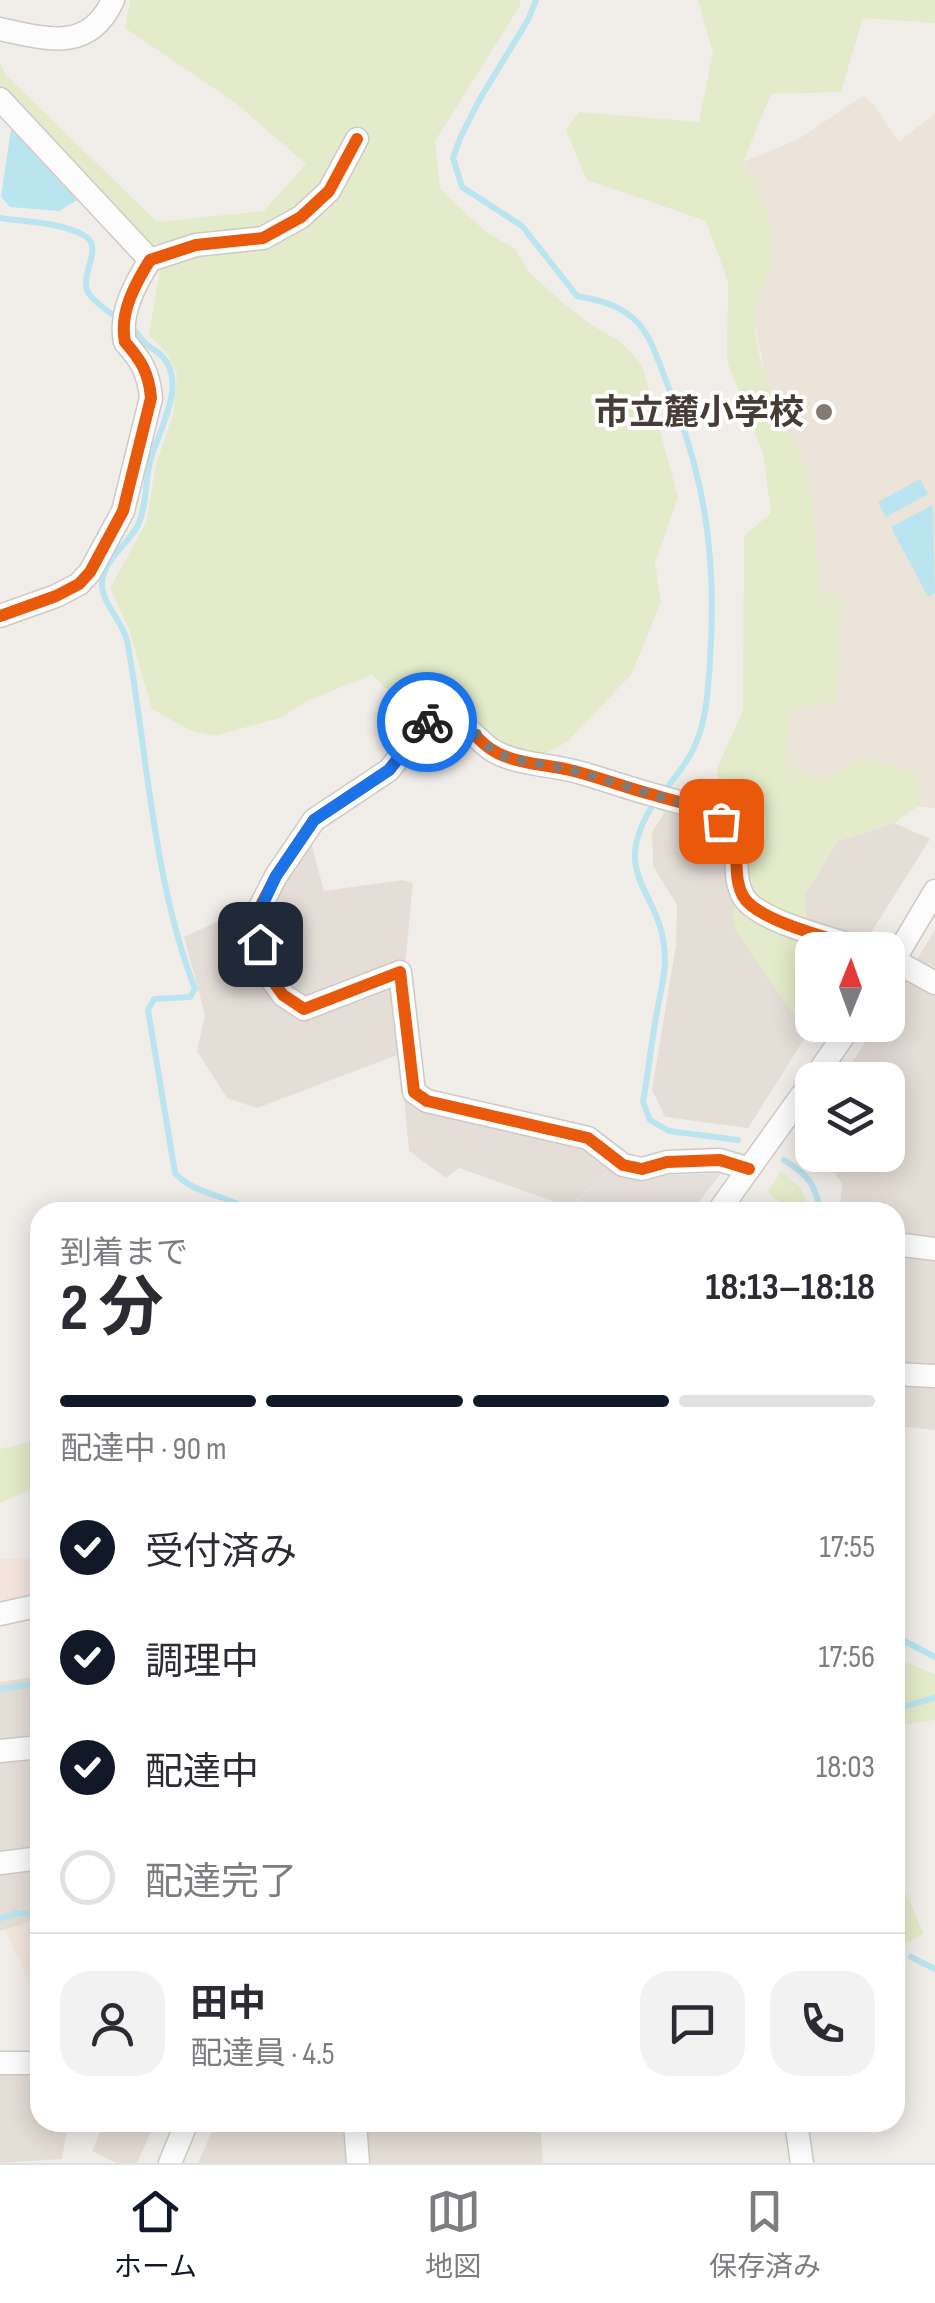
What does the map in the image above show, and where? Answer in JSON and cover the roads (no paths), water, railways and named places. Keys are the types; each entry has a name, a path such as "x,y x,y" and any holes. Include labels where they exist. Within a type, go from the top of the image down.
{"street":[{"path":"0,29 45,39 69,38 88,31 106,14 113,0"},
{"path":"0,99 150,260"},
{"path":"0,616 79,584 90,572 122,511 151,398 150,380 142,360 125,342 124,324 136,280 150,260 196,245 263,238 301,217 329,191 356,139"},
{"path":"749,1169 720,1160 667,1162 642,1169 623,1165 588,1138 427,1101 414,1092 400,972 304,1008 282,995 267,973 260,944 260,910 276,876 314,820 389,770 428,721 448,719 474,731 492,750 508,758 572,770 698,808 721,821 732,837 742,894 751,906 815,932"},
{"path":"905,939 935,891"},
{"path":"905,970 935,983"},
{"path":"725,1202 795,1106"},
{"path":"905,1245 935,1249"},
{"path":"905,1374 935,1376"},
{"path":"0,1614 30,1607"},
{"path":"0,1751 30,1748"},
{"path":"0,1862 30,1859"},
{"path":"0,2063 30,2063"},
{"path":"170,2163 183,2132"},
{"path":"356,2132 358,2163"},
{"path":"797,2132 802,2163"}],"water":[{"path":"11,129 77,200 59,211 10,207 1,197"},
{"path":"920,479 928,494 886,517 878,502"},
{"path":"933,505 935,593 928,597 891,527"}],"waterway":[{"path":"536,0 481,97 453,158 462,187 522,226 577,296 617,308 638,323 654,349 679,414 705,516 712,622 708,692 700,733 686,763 662,793"},
{"path":"0,218 55,225 85,236 92,248 86,287 99,304 119,319"},
{"path":"130,326 170,368 172,393 151,458 141,518 107,567 102,583 128,645 161,862 195,989 190,997 154,999 148,1010 175,1173 192,1186 233,1202"},
{"path":"654,803 640,829 635,850 636,868 663,938 665,963 643,1102 650,1120 669,1131 738,1140"},
{"path":"784,1160 810,1181 818,1202"},
{"path":"905,1641 935,1657"},
{"path":"0,1689 30,1684"},
{"path":"905,1706 935,1698"},
{"path":"0,1919 16,1913 30,1914"},
{"path":"911,1957 935,1969"}],"place":[{"name":"市立麓小学校","path":"824,412"}]}
